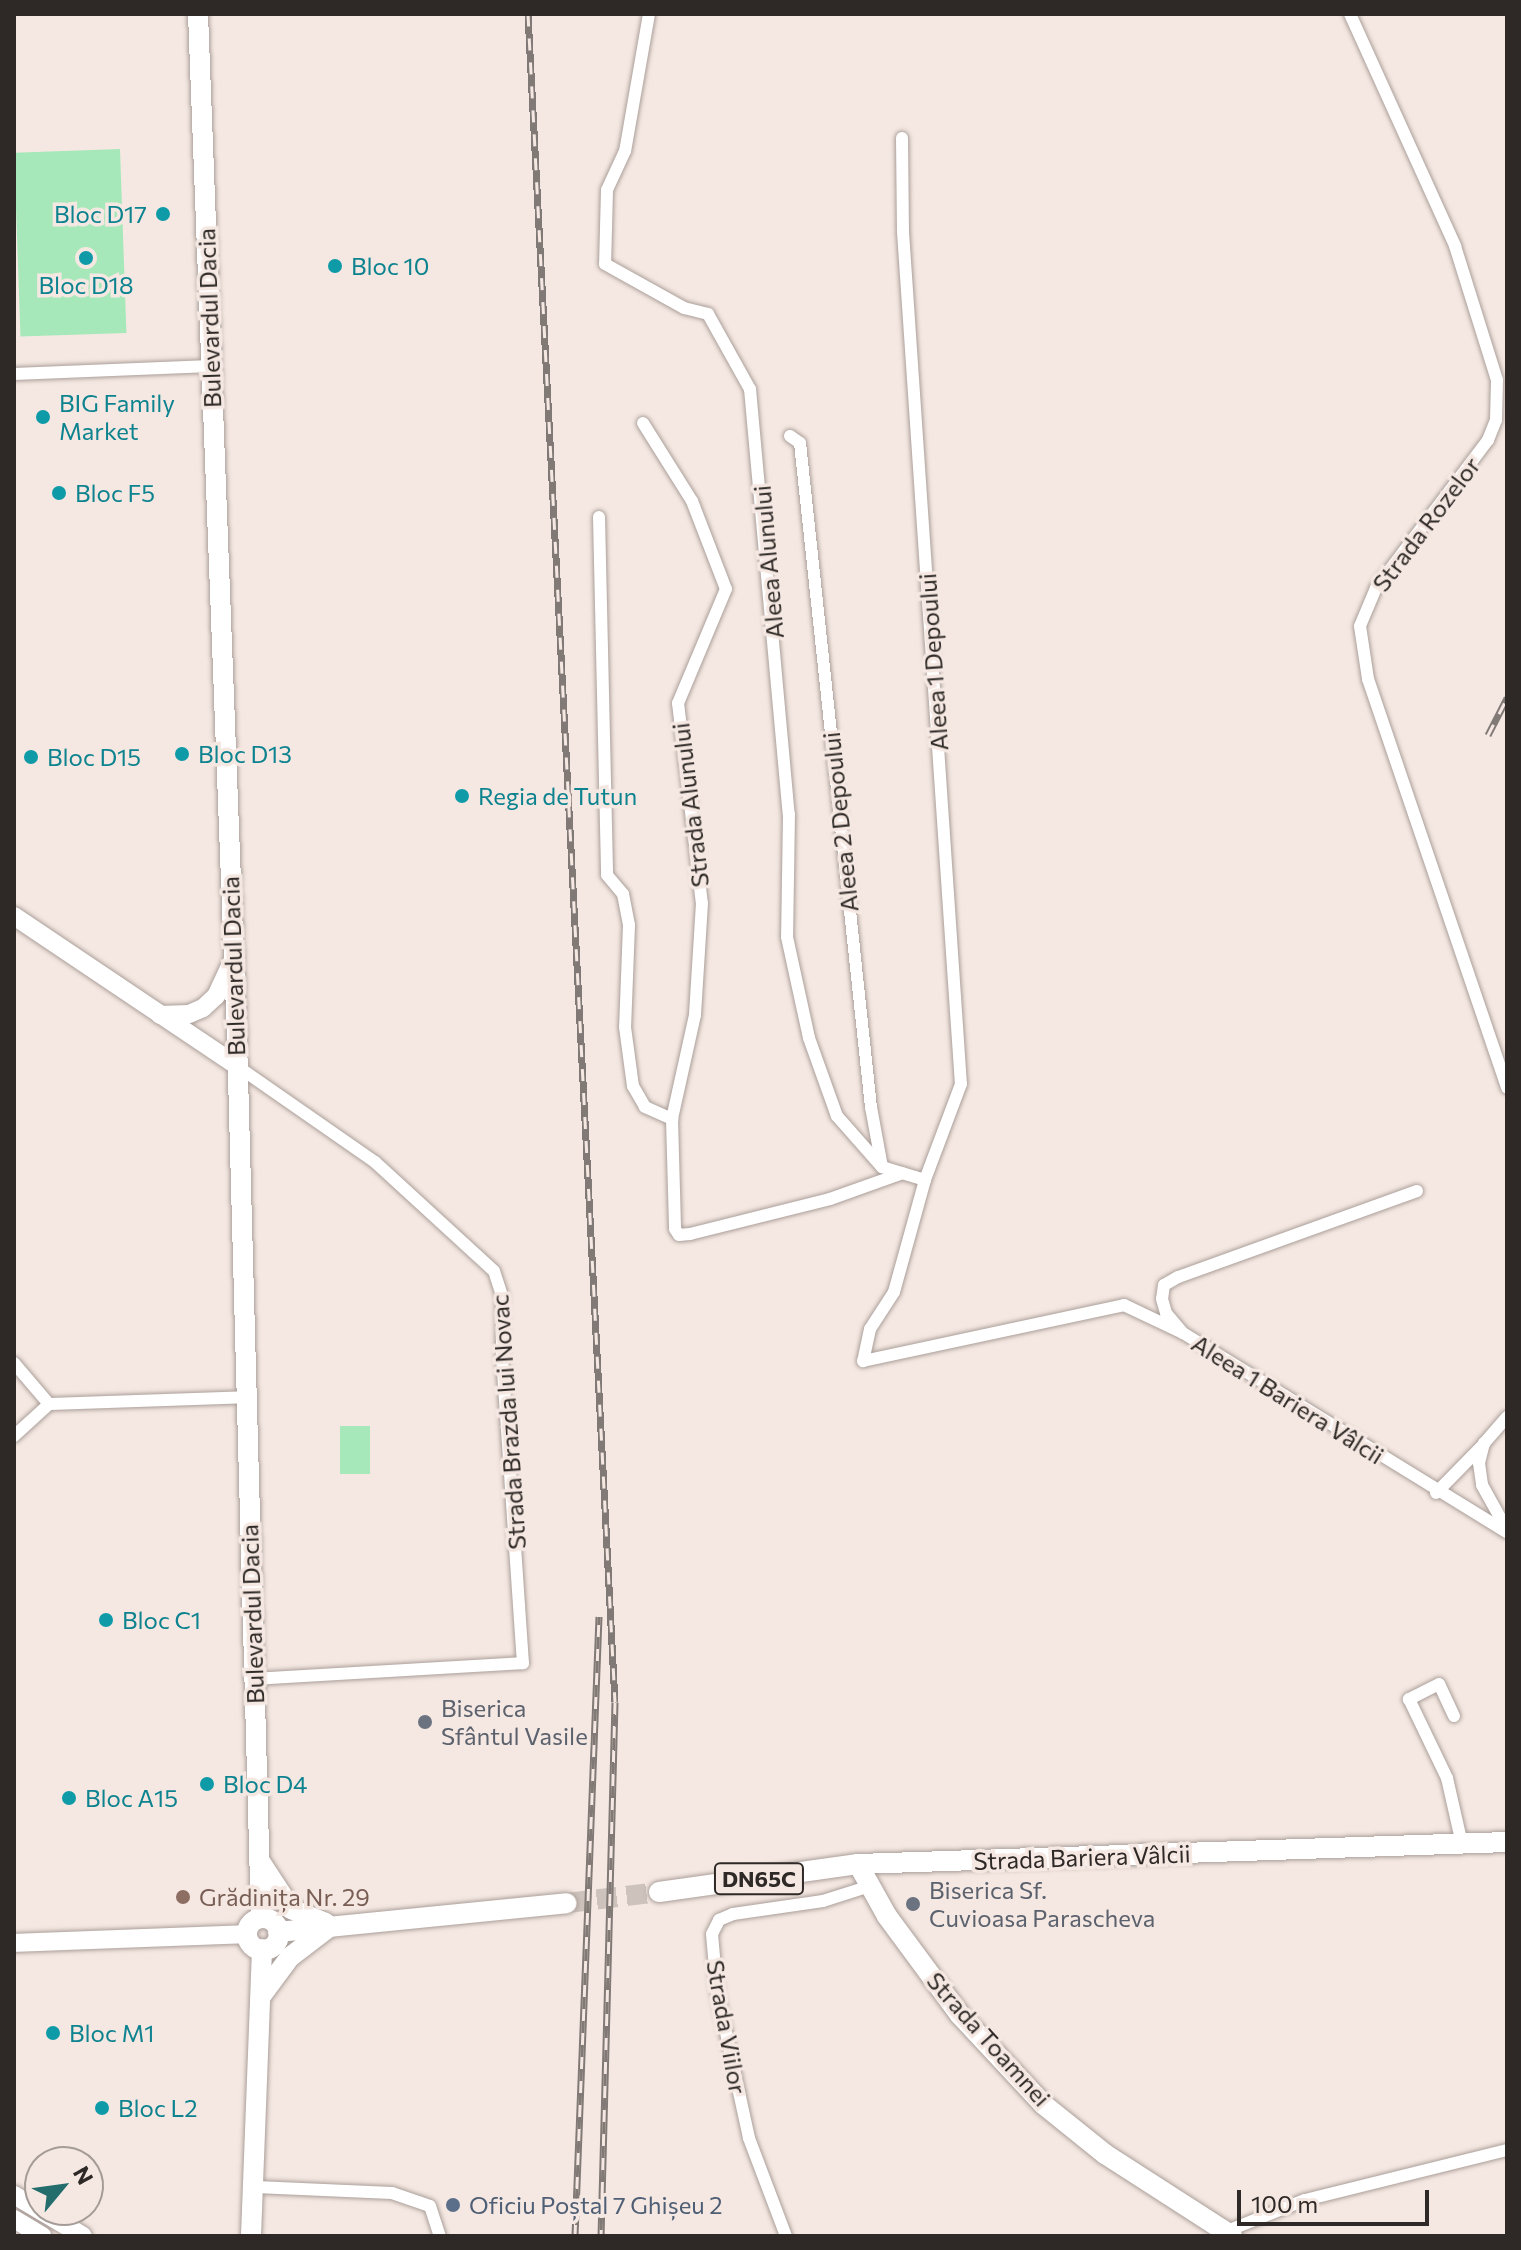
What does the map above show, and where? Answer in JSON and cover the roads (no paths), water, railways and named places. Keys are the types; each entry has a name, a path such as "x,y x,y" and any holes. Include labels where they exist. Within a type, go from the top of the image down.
{"main road":[{"name":"Bulevardul Dacia","path":"198,14 237,1066 259,1860 257,1934 261,1996 254,2230"},
{"name":"Strada Bariera Vâlcii","path":"659,1892 858,1864 1507,1842"},
{"path":"259,1860 291,1909 333,1925"},
{"name":"Strada Toamnei","path":"858,1864 960,2015 1044,2105 1105,2154 1229,2233"},
{"path":"257,1934 271,1920 278,1932 567,1903"},
{"path":"261,1996 290,1957 333,1925"}],"street":[{"name":"Aleea Alunului","path":"649,14 625,151 607,190 605,264 684,308 708,314 750,389 789,814 787,937 809,1038 837,1116 882,1167"},
{"name":"Strada Rozelor","path":"1350,14 1455,246 1497,380 1496,420 1488,440 1376,588 1360,626 1368,679 1507,1088"},
{"name":"Aleea 1 Depoului","path":"902,138 903,232 961,1084 925,1180 894,1292 870,1329 863,1361 1124,1305 1183,1333"},
{"path":"14,374 211,366"},
{"name":"Strada Alunului","path":"643,423 692,501 726,589 678,703 702,903 695,1015 672,1119 672,1217 679,1235 830,1199 903,1173"},
{"name":"Aleea 2 Depoului","path":"790,436 800,443 869,1091 882,1167"},
{"path":"599,517 607,875 623,894 629,925 627,1042 633,1086 645,1107 672,1119"},
{"name":"Strada Brazda lui Novac","path":"14,916 375,1162 494,1271 502,1296 502,1356 523,1663 254,1679"},
{"path":"159,1015 189,1014 203,1008 216,996 233,960"},
{"path":"882,1167 925,1180"},
{"name":"Aleea 1 Bariera Vâlcii","path":"1417,1191 1164,1285 1166,1313 1183,1333 1436,1493 1507,1531"},
{"path":"14,1363 49,1404"},
{"path":"14,1436 49,1404 246,1397"},
{"path":"1436,1493 1507,1417"},
{"path":"1484,1443 1479,1463 1482,1485 1507,1531"},
{"path":"1454,1716 1439,1684 1409,1699 1447,1778 1462,1844"},
{"name":"Strada Viilor","path":"786,2236 742,2110 717,1991 712,1934 719,1920 733,1914 823,1901 870,1886"},
{"path":"14,1943 257,1934"},
{"path":"1229,2233 1305,2200 1507,2150"},
{"path":"256,2187 392,2193 430,2206 440,2236"},
{"path":"14,2195 83,2236"},
{"path":"14,2219 42,2236"}],"tunnel":[{"path":"567,1903 659,1892"}],"railway":[{"path":"528,14 615,1702 601,2236"},
{"path":"1488,735 1507,698"},
{"path":"575,2236 599,1616"}],"place":[{"name":"Bloc D17","path":"163,214"},
{"name":"Bloc D18","path":"86,258"},
{"name":"Bloc 10","path":"335,266"},
{"name":"BIG Family Market","path":"43,417"},
{"name":"Bloc F5","path":"59,493"},
{"name":"Bloc D13","path":"182,754"},
{"name":"Bloc D15","path":"31,757"},
{"name":"Regia de Tutun","path":"462,796"},
{"name":"Bloc C1","path":"106,1620"},
{"name":"Biserica Sfântul Vasile","path":"425,1722"},
{"name":"Bloc D4","path":"207,1784"},
{"name":"Bloc A15","path":"69,1798"},
{"name":"Grădinița Nr. 29","path":"183,1897"},
{"name":"Biserica Sf. Cuvioasa Parascheva","path":"913,1904"},
{"name":"Bloc M1","path":"53,2033"},
{"name":"Bloc L2","path":"102,2108"},
{"name":"Oficiu Poștal 7 Ghișeu 2","path":"453,2205"}]}
